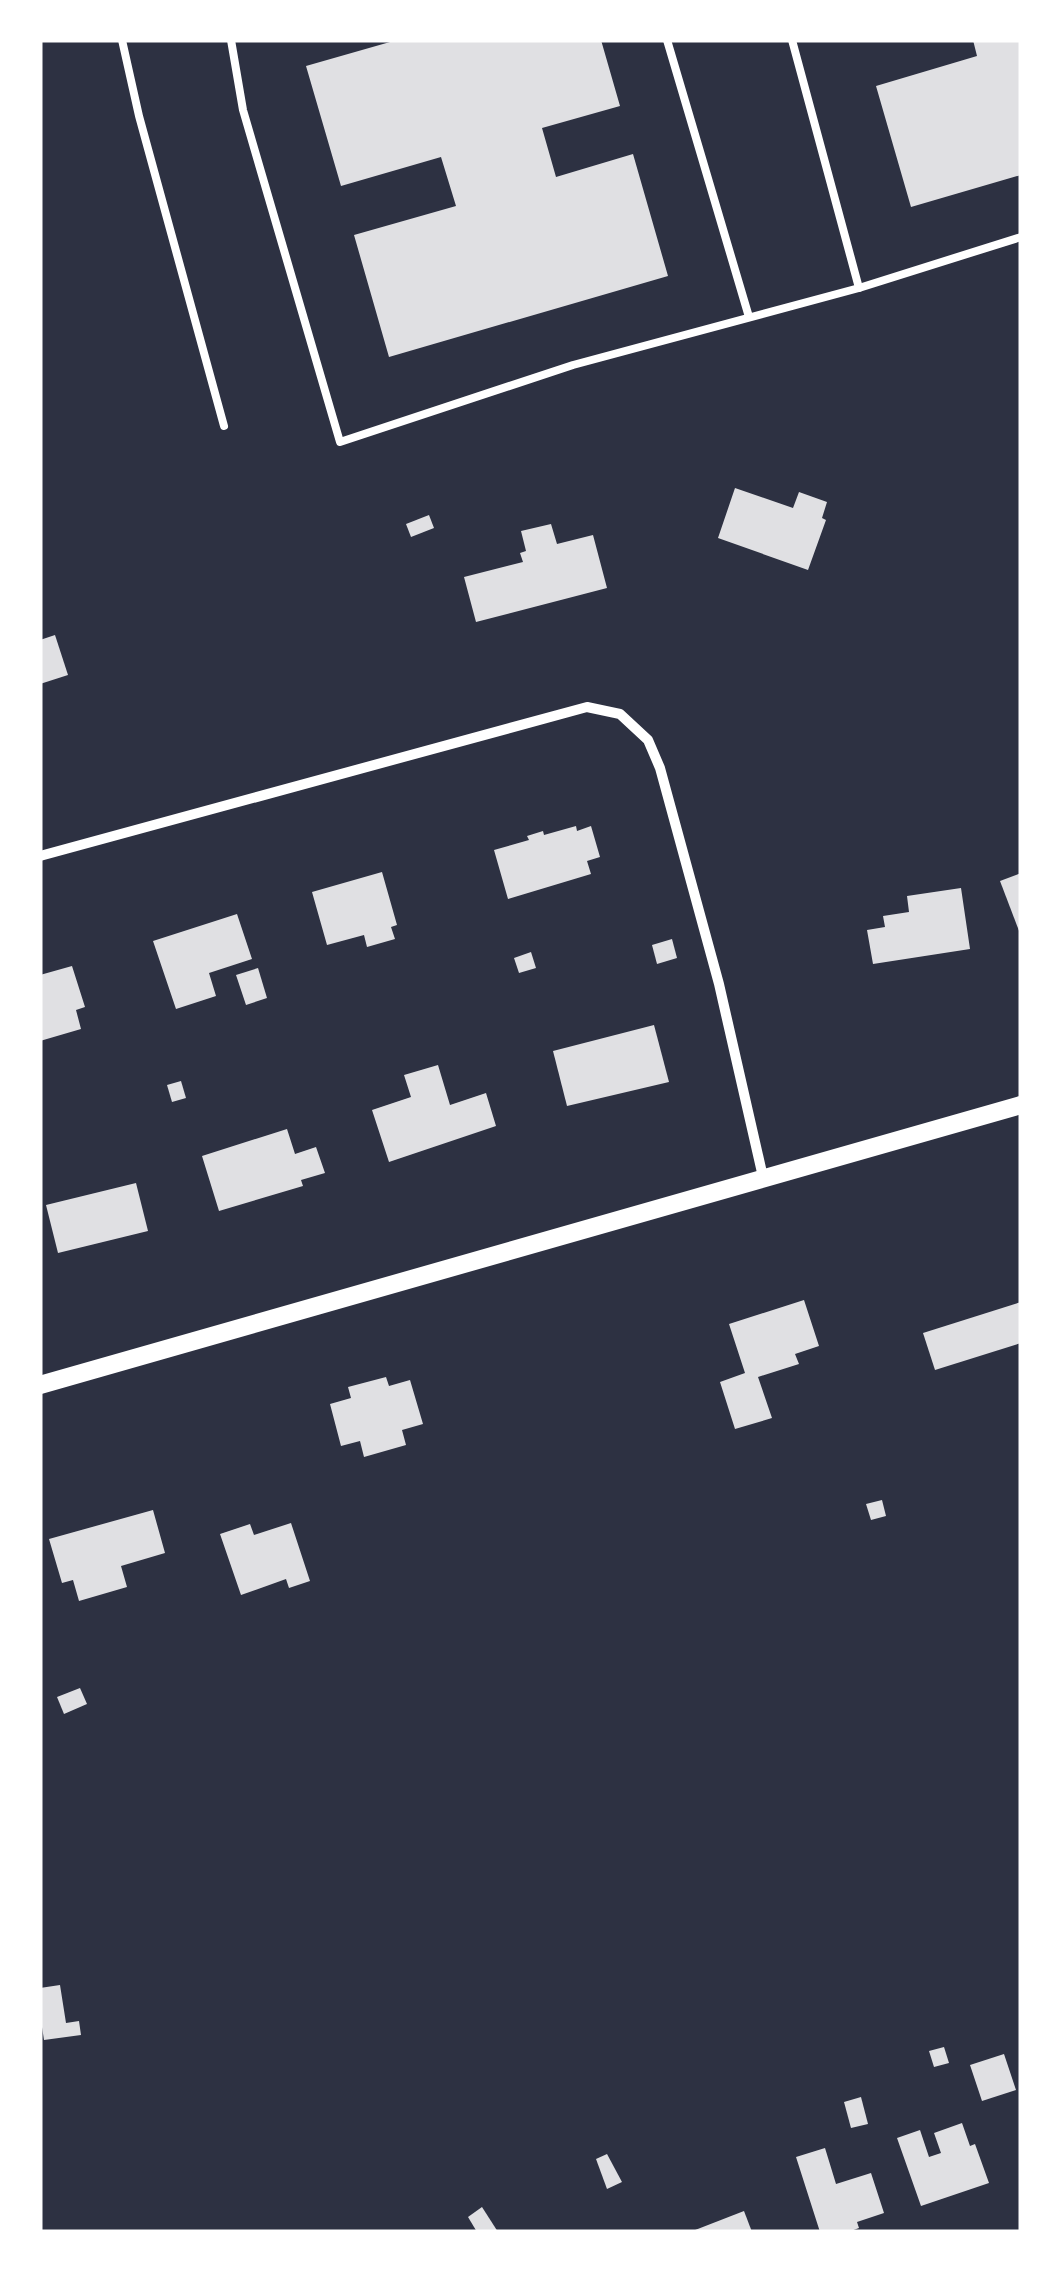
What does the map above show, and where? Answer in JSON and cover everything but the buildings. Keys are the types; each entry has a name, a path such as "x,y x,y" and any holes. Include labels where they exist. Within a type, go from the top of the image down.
{"street":[{"path":"40,856 587,707 620,714 648,740 660,768 720,984 763,1178"},
{"path":"40,1385 1021,1105"}],"lane":[{"path":"122,40 224,426"},
{"path":"231,40 243,110 340,442 574,365 858,288 1021,236"},
{"path":"667,40 750,317"},
{"path":"792,40 858,288"}]}
